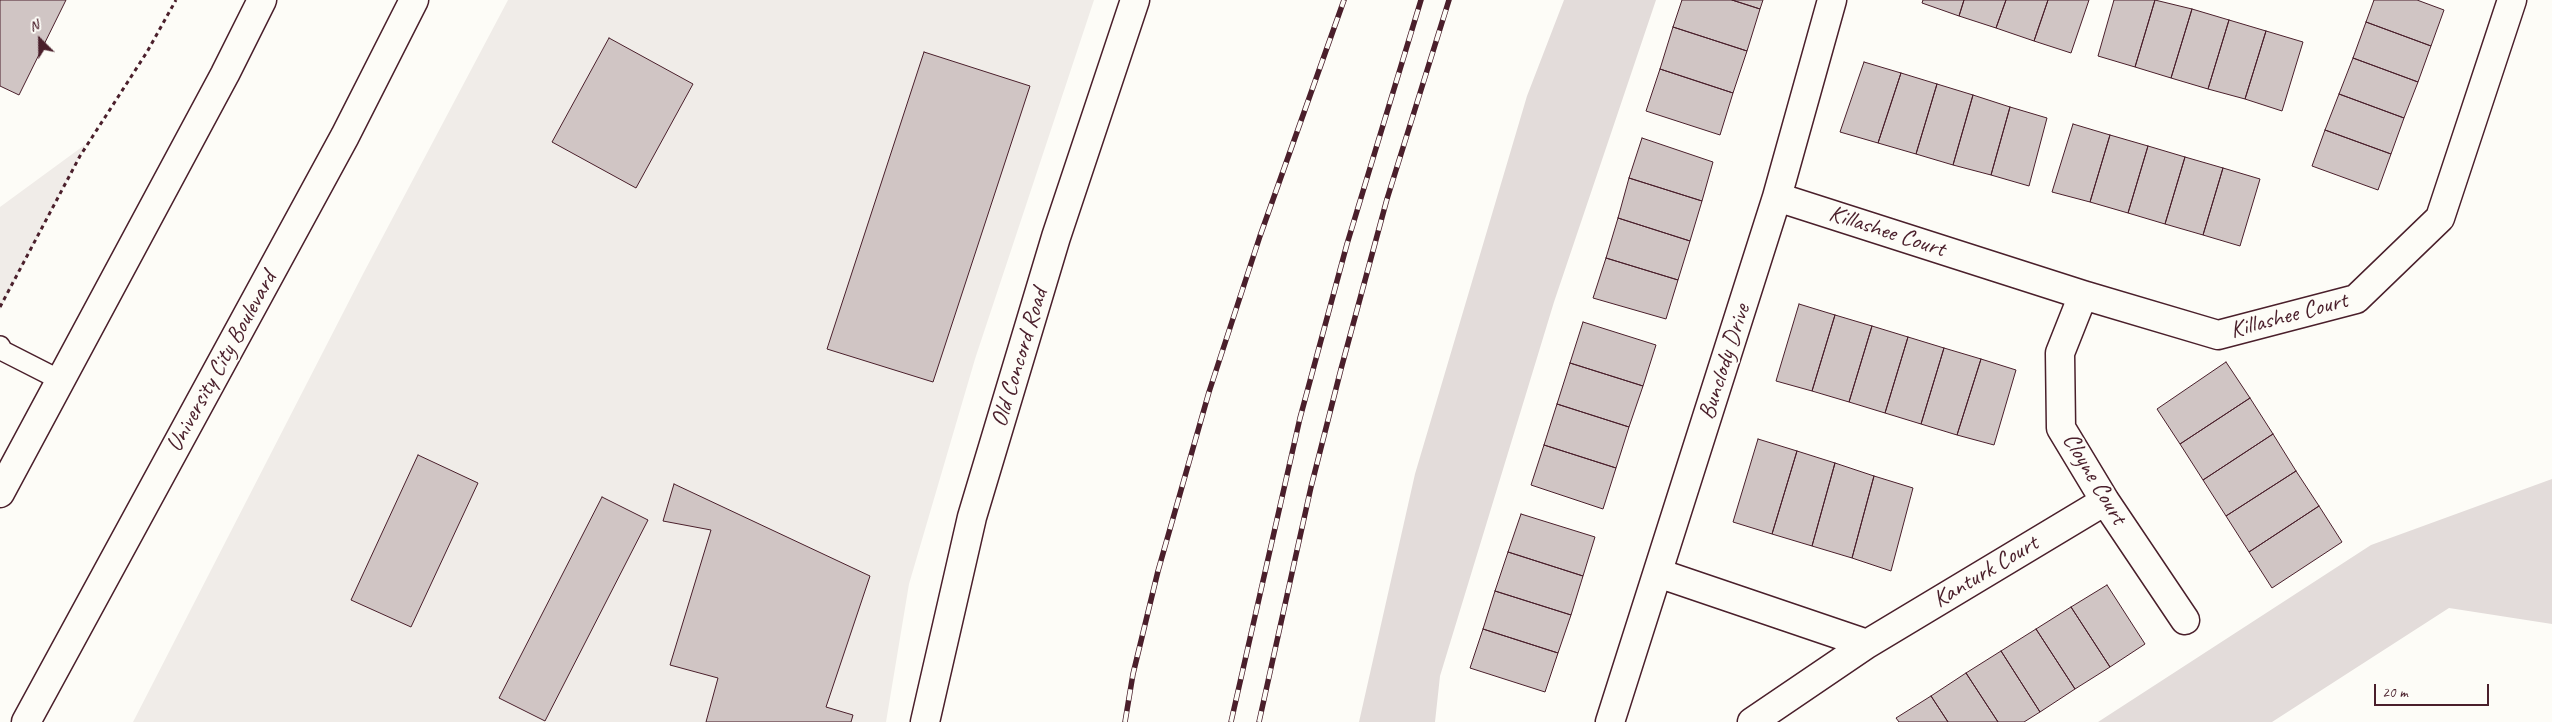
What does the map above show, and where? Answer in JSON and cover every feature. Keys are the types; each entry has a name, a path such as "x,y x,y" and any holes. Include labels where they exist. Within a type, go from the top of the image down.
{"street":[{"path":"0,493 225,74 262,0"},
{"name":"University City Boulevard","path":"26,722 345,136 414,0"},
{"name":"Old Concord Road","path":"925,722 972,517 1056,237 1134,0"},
{"name":"Bunclody Drive","path":"1610,722 1777,196 1832,0"},
{"name":"Killashee Court","path":"1777,196 2083,295 2218,335 2356,299 2440,218 2512,0"},
{"name":"Cloyne Court","path":"2083,295 2060,352 2062,428 2105,500 2185,620"},
{"name":"Kanturk Court","path":"1752,722 1867,644 2105,500"},
{"path":"1658,574 1867,644"}],"lane":[{"path":"0,346 3,351 60,380"}],"path":[{"path":"0,307 80,156 148,52 176,0"}],"shaded area":[{"path":"508,0 1094,0 975,359 909,584 886,722 133,722 363,274"},
{"path":"1564,0 1656,0 1554,302 1440,676 1435,722 1359,722 1415,474 1527,96"},
{"path":"86,144 0,310 0,207"},
{"path":"2552,479 2552,624 2449,608 2272,722 2098,722 2371,545"}],"building":[{"path":"0,0 66,0 19,95 0,86"},
{"path":"1682,0 1732,0 1760,9 1747,51 1673,27"},
{"path":"1732,0 1763,0 1760,9"},
{"path":"1923,0 1964,0 1959,16 1922,3"},
{"path":"1964,0 2006,0 1996,28 1959,16"},
{"path":"2006,0 2048,0 2034,41 1996,28"},
{"path":"2048,0 2089,0 2071,53 2034,41"},
{"path":"2114,0 2155,0 2135,67 2098,56"},
{"path":"2155,0 2192,9 2171,78 2135,67"},
{"path":"2374,0 2417,0 2444,10 2431,46 2366,22"},
{"path":"2192,9 2229,20 2208,89 2171,78"},
{"path":"2229,20 2266,31 2245,99 2208,89"},
{"path":"2366,22 2431,46 2418,82 2353,58"},
{"path":"1673,27 1747,51 1733,93 1660,69"},
{"path":"2266,31 2303,42 2282,111 2245,99"},
{"path":"609,38 693,84 636,188 552,142"},
{"path":"924,52 1030,86 933,382 827,349"},
{"path":"2353,58 2418,82 2404,118 2339,94"},
{"path":"1864,62 1901,73 1878,143 1840,132"},
{"path":"1660,69 1733,93 1720,135 1646,111"},
{"path":"1901,73 1937,84 1916,154 1878,143"},
{"path":"1937,84 1973,95 1953,165 1916,154"},
{"path":"2339,94 2404,118 2391,154 2325,130"},
{"path":"1973,95 2010,107 1991,175 1953,165"},
{"path":"2010,107 2047,118 2029,186 1991,175"},
{"path":"2073,124 2110,135 2090,202 2052,192"},
{"path":"2325,130 2391,154 2378,190 2312,166"},
{"path":"2110,135 2148,146 2128,213 2090,202"},
{"path":"1642,138 1713,162 1702,201 1629,178"},
{"path":"2148,146 2185,157 2165,224 2128,213"},
{"path":"2185,157 2223,168 2203,235 2165,224"},
{"path":"2223,168 2260,179 2240,246 2203,235"},
{"path":"1629,178 1702,201 1690,241 1618,218"},
{"path":"1618,218 1690,241 1678,280 1606,258"},
{"path":"1606,258 1678,280 1666,319 1593,298"},
{"path":"1799,304 1835,315 1812,391 1776,381"},
{"path":"1835,315 1872,326 1849,402 1812,391"},
{"path":"1583,322 1656,345 1643,386 1570,363"},
{"path":"1872,326 1908,337 1885,413 1849,402"},
{"path":"1908,337 1944,348 1921,424 1885,413"},
{"path":"1944,348 1981,359 1957,435 1921,424"},
{"path":"1981,359 2016,370 1994,445 1957,435"},
{"path":"2226,362 2250,398 2180,444 2157,409"},
{"path":"1570,363 1643,386 1629,427 1557,404"},
{"path":"2250,398 2273,434 2203,480 2180,444"},
{"path":"1557,404 1629,427 1616,468 1544,445"},
{"path":"2273,434 2296,471 2226,516 2203,480"},
{"path":"1758,439 1797,451 1772,534 1733,522"},
{"path":"1544,445 1616,468 1603,509 1531,485"},
{"path":"1797,451 1835,463 1812,546 1772,534"},
{"path":"418,455 478,483 411,627 351,600"},
{"path":"1835,463 1874,476 1852,558 1812,546"},
{"path":"2296,471 2319,506 2249,552 2226,516"},
{"path":"1874,476 1913,488 1891,571 1852,558"},
{"path":"674,484 870,576 826,707 853,715 851,722 706,722 718,678 670,665 711,530 663,521"},
{"path":"602,497 648,520 545,721 499,698"},
{"path":"2319,506 2342,542 2272,588 2249,552"},
{"path":"1521,514 1595,537 1583,576 1508,552"},
{"path":"1508,552 1583,576 1571,615 1495,591"},
{"path":"2107,585 2145,644 2110,667 2071,607"},
{"path":"1495,591 1571,615 1558,653 1483,629"},
{"path":"2071,607 2110,667 2075,689 2036,629"},
{"path":"1483,629 1558,653 1545,692 1470,668"},
{"path":"2036,629 2075,689 2040,712 2001,651"},
{"path":"2001,651 2040,712 2024,722 1998,722 1966,673"},
{"path":"1966,673 1998,722 1948,722 1931,696"},
{"path":"1931,696 1948,722 1899,722 1896,718"}],"railway":[{"path":"1125,722 1133,674 1158,571 1209,392 1260,236 1344,0"},
{"path":"1231,722 1300,418 1347,244 1421,0"},
{"path":"1259,722 1311,487 1341,369 1387,199 1449,0"}]}
